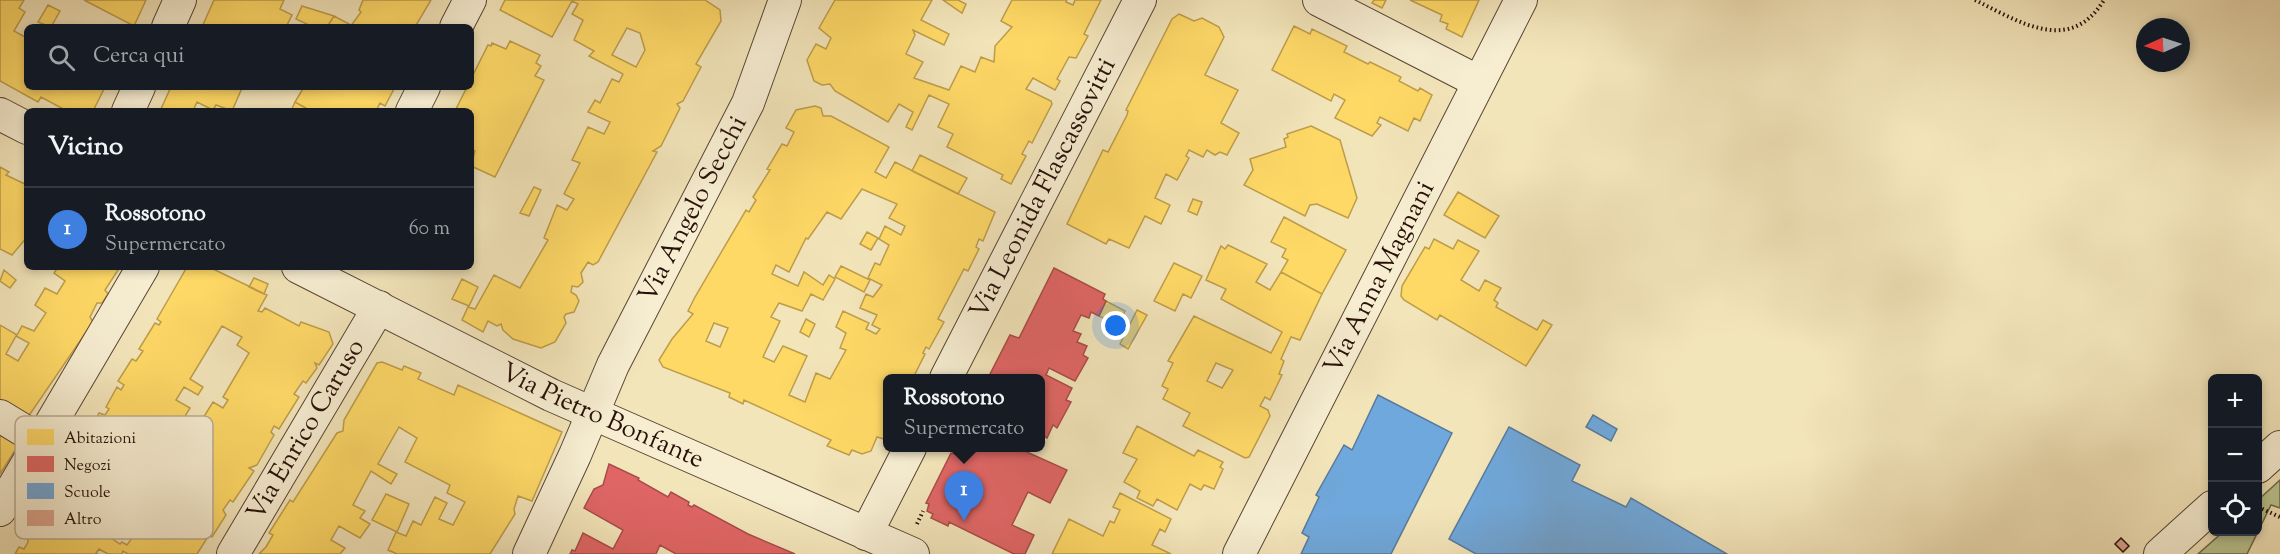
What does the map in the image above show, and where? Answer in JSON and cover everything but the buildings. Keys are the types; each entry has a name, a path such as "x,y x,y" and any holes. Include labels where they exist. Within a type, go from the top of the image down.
{"street":[{"path":"169,24 180,0"},
{"path":"458,24 470,0"},
{"name":"Via Angelo Secchi","path":"529,554 613,365 748,103 784,0"},
{"name":"Via Leonida Flascassovitti","path":"948,374 1140,0"},
{"path":"1319,0 1479,82"},
{"name":"Via Anna Magnani","path":"1239,554 1521,0"},
{"path":"129,108 138,90"},
{"path":"414,108 422,90"},
{"path":"0,114 24,126"},
{"path":"56,416 141,270"},
{"name":"Via Pietro Bonfante","path":"317,271 379,307 593,413 904,552"},
{"name":"Via Enrico Caruso","path":"233,554 379,307"},
{"path":"0,416 15,425"},
{"path":"2262,463 2280,447"},
{"path":"866,534 907,452"},
{"path":"0,510 15,485"},
{"path":"2160,554 2208,511"}],"path":[{"path":"1975,0 2030,27 2057,32 2076,27 2097,10 2104,0"},
{"path":"2262,509 2280,517"}],"green space":[{"path":"2280,480 2280,508 2271,505 2262,524 2262,496"},
{"path":"2218,536 2256,536 2247,554 2198,554"}],"place":[{"name":"Rossotono","path":"964,521"}]}
